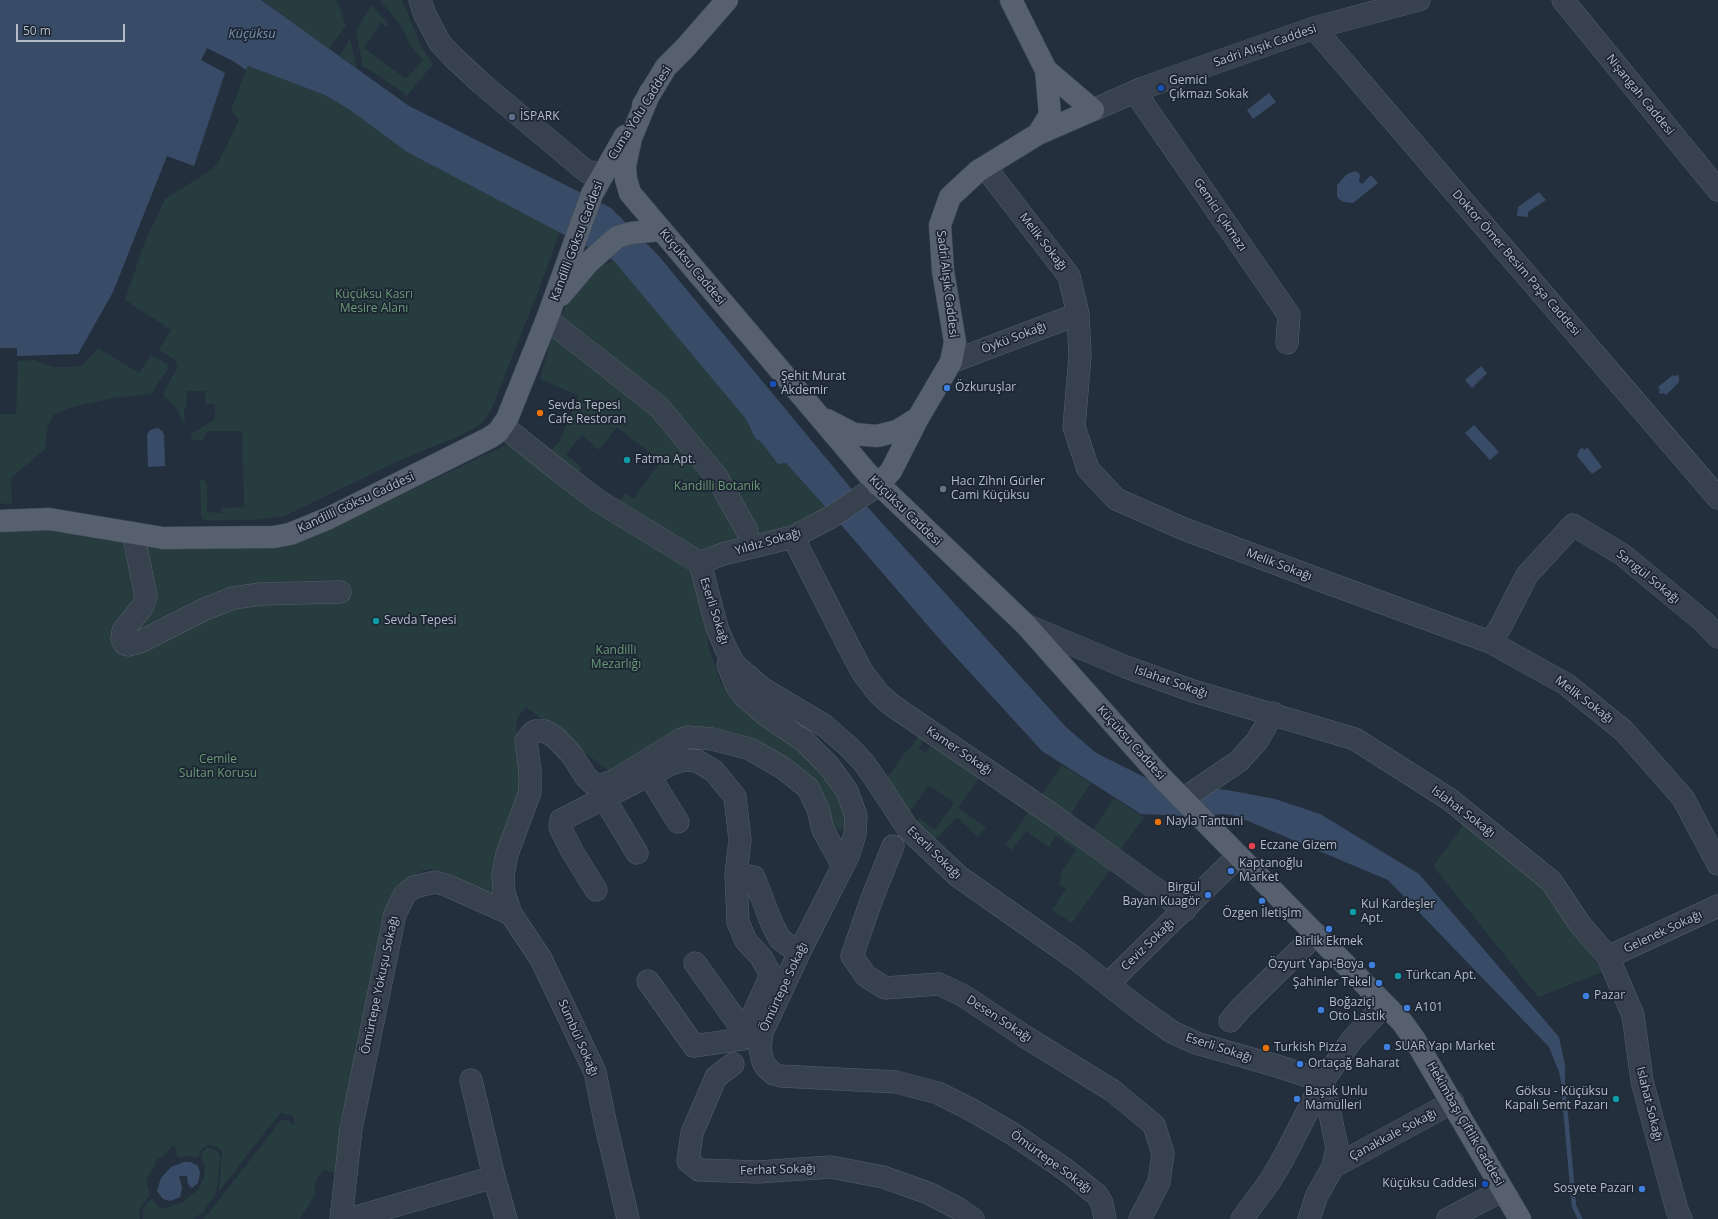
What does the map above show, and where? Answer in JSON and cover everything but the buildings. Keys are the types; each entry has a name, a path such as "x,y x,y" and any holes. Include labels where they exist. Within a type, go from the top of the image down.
{"main road":[{"name":"Cuma Yolu Caddesi","path":"595,173 666,67 686,47 727,0"},
{"path":"1011,0 1046,70 1050,115 1038,134"},
{"path":"1046,70 1093,110"},
{"name":"Küçüksu Caddesi","path":"650,92 631,138 625,166 626,179 630,193 816,414 878,484 891,487 899,506 1026,625 1161,777 1208,824"},
{"name":"Sadri Alışık Caddesi","path":"878,484 951,362 955,342 944,271 940,225 950,197 985,167 1038,134 1093,110"},
{"name":"Kandilli Göksu Caddesi","path":"0,521 49,519 153,537 261,538 290,534 329,518 482,442 498,432 503,426 511,409 592,194 595,173"},
{"name":"Kandilli Göksu Caddesi","path":"548,314 588,263 617,238 631,233 660,230"},
{"path":"816,414 854,434 877,436 897,431 918,418"},
{"name":"Hekimbaşı Çiftlik Caddesi","path":"1208,824 1402,1022 1415,1040 1453,1102 1520,1219"}],"street":[{"path":"420,0 424,14 440,43 452,57 486,88 595,173"},
{"name":"Sadri Alışık Caddesi","path":"1093,110 1135,92 1314,28 1419,0"},
{"name":"Nişangah Caddesi","path":"1563,0 1718,190"},
{"name":"Doktor Ömer Besim Paşa Caddesi","path":"1314,28 1718,498"},
{"name":"Gemici Çıkmazı","path":"1135,92 1289,315 1287,343"},
{"name":"Melik Sokağı","path":"985,167 1069,276 1078,314 1080,356 1074,427 1088,469 1116,499 1184,529 1490,642 1566,684 1624,731 1683,798 1718,864"},
{"path":"548,314 659,407 716,477 747,531"},
{"name":"Öykü Sokağı","path":"951,362 1078,314"},
{"name":"Eserli Sokağı","path":"503,426 597,500 700,563 710,606 726,648 735,666 763,689 825,726 851,749 868,768 908,829 958,876 1076,959 1160,1024 1182,1037 1196,1043 1323,1081"},
{"name":"Yıldız Sokağı","path":"700,563 736,551 793,537 833,516 878,484"},
{"name":"Sarıgül Sokağı","path":"1490,642 1501,626 1527,575 1573,525 1623,555 1704,622 1718,637"},
{"path":"133,533 146,596 143,606 123,631 122,639 125,644 133,645 140,642 205,609 232,598 261,594 340,592"},
{"name":"Kamer Sokağı","path":"793,537 854,657 870,682 883,697 1185,910"},
{"name":"Islahat Sokağı","path":"1026,625 1126,667 1193,691 1273,713 1355,739 1449,799 1551,881 1579,923 1608,957 1633,1015 1642,1081 1677,1210 1681,1219"},
{"name":"Ömürtepe Sokağı","path":"726,648 731,675 744,696 766,715 808,745 829,766 847,791 854,810 857,825 852,845 843,866 766,1023 760,1040 761,1054 767,1068 774,1074 781,1076 896,1082 938,1094 970,1109 1013,1134 1066,1170 1097,1195 1102,1203 1105,1219"},
{"path":"1183,799 1239,761 1257,740 1273,713"},
{"path":"511,914 504,893 504,865 530,792 530,771 526,741 531,734 540,730 548,732 556,738 572,755 586,777 596,785 602,785 615,780 682,739 688,737 712,739 750,749 783,768 808,788 818,809 823,830 843,866"},
{"path":"596,890 572,851 560,827 561,820 670,764 683,760 697,761 714,771 735,797 740,840 736,874 738,922 746,941 761,957 771,975 742,1039 694,1046 648,981"},
{"path":"650,775 678,822"},
{"path":"604,798 637,853"},
{"name":"Desen Sokağı","path":"893,846 871,901 852,956 866,976 885,988 938,984 964,996 1024,1036 1113,1091 1154,1125 1163,1153 1160,1182 1140,1219"},
{"name":"Ceviz Sokağı","path":"1108,984 1185,910 1238,856"},
{"path":"736,874 754,877 772,924 780,938 799,953"},
{"name":"Ömürtepe Yokuşu Sokağı","path":"341,1219 351,1129 395,914 399,903 405,894 414,887 435,882 446,885 511,914"},
{"name":"Gelenek Sokağı","path":"1608,957 1718,906"},
{"name":"Sümbül Sokağı","path":"511,914 541,959 595,1072 628,1219"},
{"path":"1230,1021 1241,1008 1316,934"},
{"path":"695,963 745,1033"},
{"path":"1242,1219 1284,1159 1323,1081 1351,1041 1384,1005"},
{"name":"Ferhat Sokağı","path":"733,1064 716,1076 692,1133 688,1161 699,1170 758,1172 831,1167 883,1177 928,1193 959,1209 973,1219"},
{"path":"471,1080 506,1219"},
{"path":"1309,1219 1317,1195 1334,1167 1337,1147 1323,1081"},
{"name":"Çanakkale Sokağı","path":"1334,1167 1453,1102"},
{"path":"349,1219 494,1176"},
{"path":"1448,1219 1503,1190"}],"green space":[{"path":"262,0 334,0 339,5 346,26 329,49"},
{"path":"379,0 402,0 422,48 433,64 407,96 363,66 356,31 371,5 389,24 386,27 381,23 364,48 406,79 423,60 408,43 404,30"},
{"path":"350,39 357,68 340,56"},
{"name":"Küçüksu Kasrı Mesire Alanı","path":"248,66 325,95 350,110 407,152 560,232 491,410 482,423 462,435 400,460 285,516 250,520 206,520 202,518 201,514 200,480 204,480 207,483 207,512 221,513 221,508 244,507 242,431 210,431 202,441 192,440 191,434 215,419 215,404 205,404 206,391 187,391 186,408 184,410 185,424 183,423 177,409 163,394 177,368 177,364 174,359 159,350 171,330 125,300 145,241 165,199 211,170 218,163 239,120 232,111 232,107"},
{"name":"Kandilli Botanik","path":"614,261 746,419 755,438 786,463 830,512 816,520 707,552 685,543 617,506 625,493 634,498 661,461 617,427 599,450 582,435 566,454 582,468 577,476 547,454 559,442 579,396 540,379 554,330 568,302 596,270 602,265"},
{"path":"98,348 139,373 151,355 167,364 168,369 151,394 114,398 90,403 66,409 54,415 48,425 45,449 12,477 12,503 0,504 0,414 16,414 18,361 35,360 53,367 75,367 83,365"},
{"name":"Cemile Sultan Korusu","path":"508,444 515,444 684,562 695,576 710,651 722,686 731,696 788,736 842,798 846,824 841,830 831,829 820,795 687,730 610,772 526,707 518,717 516,725 526,784 501,904 449,873 431,869 419,872 408,880 337,1160 335,1173 323,1169 314,1185 315,1195 300,1219 202,1219 209,1213 281,1120 287,1120 293,1125 295,1122 293,1116 280,1113 220,1190 222,1154 220,1149 212,1145 207,1145 201,1150 198,1158 188,1156 178,1158 174,1144 167,1153 155,1161 156,1164 147,1178 147,1185 150,1195 142,1205 139,1213 140,1219 0,1219 0,531 57,530 161,548 207,549 276,545 300,539 397,497"},
{"path":"920,733 925,736 919,749 926,753 933,741 983,772 958,808 986,827 978,837 957,817 934,841 913,825 919,818 935,829 954,803 929,785 908,814 886,779 908,749 910,749"},
{"path":"1062,765 1091,783 1068,818 1039,799"},
{"path":"1114,798 1144,817 1119,852 1091,834"},
{"path":"1033,806 1114,864 1072,923 1052,910 1066,889 1058,884 1062,878 1059,876 1076,850 1056,836 1049,847 1026,831 1012,850 1005,845"},
{"path":"1464,824 1533,876 1603,972 1538,997 1433,866"},
{"path":"208,1147 217,1151 220,1156 220,1160 216,1194 203,1212 193,1219 143,1219 143,1208 152,1198 161,1209 181,1203 198,1190 204,1177 205,1164 201,1160 203,1151"}],"water":[{"name":"Küçüksu","path":"0,0 261,0 409,106 611,208 658,255 854,492 1066,727 1096,753 1146,778 1162,783 1227,790 1275,799 1320,814 1419,874 1559,1037 1565,1065 1565,1100 1559,1072 1549,1047 1388,880 1236,816 1225,814 1187,816 1141,814 1042,751 942,642 786,463 778,464 762,443 755,438 746,419 614,261 407,152 350,110 325,95 248,66 246,70 233,61 207,48 201,60 225,73 194,166 167,156 113,292 78,354 17,356 17,348 0,348"},
{"path":"1269,93 1276,102 1253,119 1247,110"},
{"path":"1355,171 1359,173 1359,181 1362,184 1371,175 1378,183 1353,203 1344,202 1337,196 1337,185 1347,174"},
{"path":"1539,192 1546,200 1528,212 1528,217 1517,216 1518,207"},
{"path":"1481,366 1487,373 1472,388 1465,380"},
{"path":"1673,375 1678,375 1679,382 1666,395 1664,393 1660,394 1658,387"},
{"path":"1474,425 1499,452 1490,460 1465,433"},
{"path":"158,428 164,435 165,466 148,467 147,435 150,430"},
{"path":"1587,447 1602,467 1592,474 1577,456 1579,450 1582,448 1585,450"},
{"path":"184,1162 190,1162 198,1166 200,1173 198,1183 192,1188 188,1184 187,1176 179,1176 182,1187 180,1197 170,1201 163,1199 157,1191 161,1178 171,1167"}],"waterway":[{"path":"1564,1095 1574,1206 1580,1219"}],"place":[{"name":"Gemici Çıkmazı Sokak","path":"1161,88"},
{"name":"İSPARK","path":"512,117"},
{"name":"Şehit Murat Akdemir","path":"773,384"},
{"name":"Özkuruşlar","path":"947,388"},
{"name":"Sevda Tepesi Cafe Restoran","path":"540,413"},
{"name":"Fatma Apt.","path":"627,460"},
{"name":"Hacı Zihni Gürler Cami Küçüksu","path":"943,489"},
{"name":"Sevda Tepesi","path":"376,621"},
{"name":"Nayla Tantuni","path":"1158,822"},
{"name":"Eczane Gizem","path":"1252,846"},
{"name":"Kaptanoğlu Market","path":"1231,871"},
{"name":"Birgül Bayan Kuagör","path":"1208,895"},
{"name":"Özgen İletişim","path":"1262,901"},
{"name":"Kul Kardeşler Apt.","path":"1353,912"},
{"name":"Birlik Ekmek","path":"1329,929"},
{"name":"Özyurt Yapı-Boya","path":"1372,965"},
{"name":"Türkcan Apt.","path":"1398,976"},
{"name":"Şahinler Tekel","path":"1379,983"},
{"name":"Pazar","path":"1586,996"},
{"name":"A101","path":"1407,1008"},
{"name":"Boğaziçi Oto Lastik","path":"1321,1010"},
{"name":"SUAR Yapı Market","path":"1387,1047"},
{"name":"Turkish Pizza","path":"1266,1048"},
{"name":"Ortaçağ Baharat","path":"1300,1064"},
{"name":"Başak Unlu Mamülleri","path":"1297,1099"},
{"name":"Göksu - Küçüksu Kapalı Semt Pazarı","path":"1616,1099"},
{"name":"Küçüksu Caddesi","path":"1485,1184"},
{"name":"Sosyete Pazarı","path":"1642,1189"}],"park label":[{"name":"Kandilli Mezarlığı","path":"616,658"}]}
